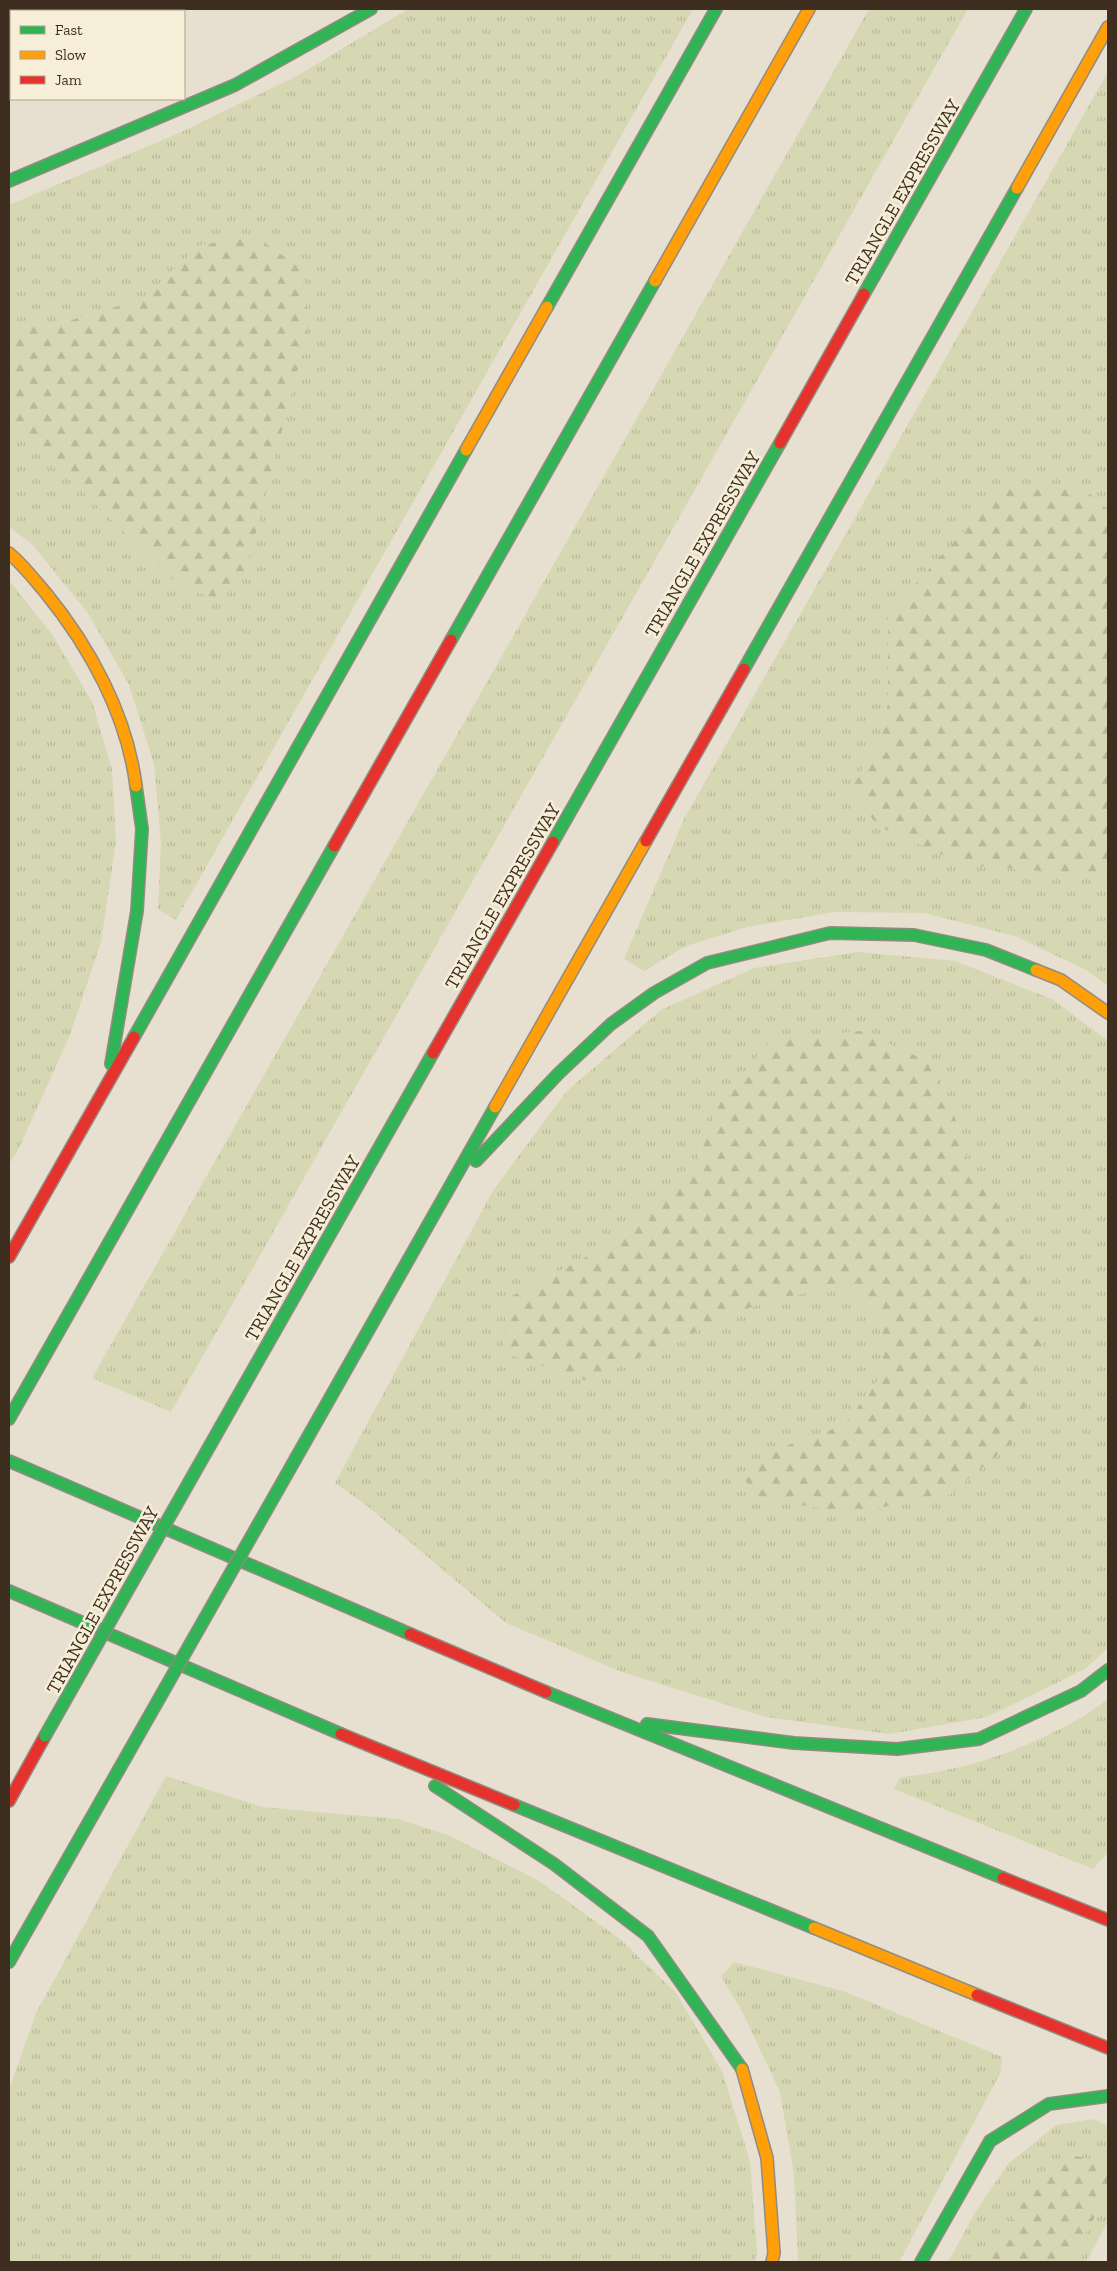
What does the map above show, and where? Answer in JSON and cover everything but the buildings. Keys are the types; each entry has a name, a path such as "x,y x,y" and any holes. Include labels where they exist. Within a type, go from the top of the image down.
{"highway":[{"path":"9,181 235,85 371,9"},
{"path":"9,1257 716,9"},
{"path":"9,1419 809,9"},
{"name":"TRIANGLE EXPRESSWAY","path":"9,1801 1026,9"},
{"path":"9,1962 1108,27"},
{"path":"9,553 20,563 65,617 103,678 133,762 142,829 137,911 108,1082"},
{"path":"446,1192 558,1074 610,1024 654,993 707,963 830,933 914,934 986,950 1061,980 1108,1013"},
{"path":"9,1461 609,1719 1108,1920"},
{"path":"9,1591 379,1750 1108,2048"},
{"path":"609,1719 794,1743 897,1749 979,1739 1081,1691 1108,1670"},
{"path":"379,1750 554,1864 648,1936 742,2068 767,2158 774,2253 772,2262"},
{"path":"921,2262 990,2141 1049,2104 1108,2096"}],"green space":[{"path":"408,9 693,9 176,920 158,909 161,843 154,764 129,685 87,612 31,543 9,527 9,419 177,584 255,236 202,245 142,299 58,324 9,328 9,205 179,133 297,76"},
{"path":"869,9 968,9 171,1412 92,1378"},
{"path":"1108,72 1108,509 1080,486 888,614 888,702 878,748 850,789 965,865 1104,876 1108,872 1108,986 1088,971 1015,936 924,913 834,912 747,927 686,946 644,971 624,959 684,819"},
{"path":"255,236 302,269 309,326 244,578 216,600 177,584 9,419 9,328 58,324 142,299 201,245"},
{"path":"1080,486 1108,509 1108,872 1104,876 965,865 878,826 850,789 878,748 888,703 888,614 1004,487"},
{"path":"9,580 54,637 92,702 112,769 116,841 101,942 70,1035 20,1146 9,1165"},
{"path":"858,952 955,961 1052,999 1108,1041 1108,1648 1085,1669 987,1717 889,1734 766,1717 622,1672 506,1623 366,1505 335,1483 494,1189 567,1091 661,1010 754,968","holes":["861,1031 926,1061 951,1104 969,1165 1016,1230 1015,1441 950,1494 848,1514 777,1449 844,1425 884,1372 879,1321 843,1283 756,1305 587,1381 507,1299 624,1237 695,1163 722,1098"]},
{"path":"861,1031 927,1061 951,1104 969,1165 1016,1230 1043,1345 1015,1441 950,1494 848,1514 754,1496 743,1475 777,1449 844,1425 884,1372 879,1321 843,1283 756,1305 587,1381 504,1353 506,1299 624,1237 695,1163 722,1098 771,1040"},
{"path":"1108,1699 1108,1852 1093,1869 894,1789 900,1777 967,1765 1011,1751 1077,1720"},
{"path":"166,1776 262,1807 398,1819 448,1835 539,1881 620,1939 676,1993 722,2071 750,2161 757,2252 755,2262 9,2262 9,2090 36,2013"},
{"path":"734,1962 846,1992 1002,2057 1001,2072 899,2262 798,2262 794,2174 780,2092 742,2011 721,1977"},
{"path":"1093,2119 1108,2126 1108,2221 1086,2262 948,2262 976,2211 1008,2164 1056,2125"},
{"path":"1072,2155 1108,2163 1108,2194 1069,2262 988,2262 1037,2179"}],"traffic: fast":[{"path":"9,181 235,85 371,9"},
{"path":"547,307 716,9"},
{"path":"864,294 1026,9"},
{"path":"744,669 1017,188"},
{"path":"451,640 655,281"},
{"path":"553,842 780,443"},
{"path":"134,1037 466,450"},
{"path":"111,1064 137,911 142,829 136,786"},
{"path":"9,1419 334,846"},
{"path":"476,1161 558,1074 611,1024 654,993 707,963 830,933 914,935 986,950 1036,970"},
{"path":"221,1426 433,1053"},
{"path":"296,1458 495,1107"},
{"path":"45,1736 221,1426"},
{"path":"118,1771 296,1458"},
{"path":"9,1461 410,1634"},
{"path":"9,1591 341,1734"},
{"path":"647,1724 794,1743 897,1749 979,1739 1081,1691 1108,1670"},
{"path":"546,1692 1003,1878"},
{"path":"9,1962 118,1771"},
{"path":"435,1786 554,1864 648,1936 742,2069"},
{"path":"514,1805 814,1928"},
{"path":"921,2262 990,2141 1049,2104 1108,2096"}],"traffic: slow":[{"path":"655,281 809,9"},
{"path":"1017,188 1108,27"},
{"path":"466,450 547,307"},
{"path":"9,553 45,592 91,659 104,683 124,733 136,786"},
{"path":"495,1107 646,841"},
{"path":"1036,970 1061,980 1108,1013"},
{"path":"814,1928 977,1995"},
{"path":"742,2069 767,2158 774,2253 772,2262"}],"traffic: jam":[{"path":"780,443 864,294"},
{"path":"334,846 451,640"},
{"path":"646,841 744,669"},
{"path":"433,1053 553,842"},
{"path":"9,1257 134,1037"},
{"path":"410,1634 546,1692"},
{"path":"341,1734 514,1805"},
{"path":"9,1801 45,1736"},
{"path":"1003,1878 1108,1920"},
{"path":"977,1995 1108,2048"}]}
